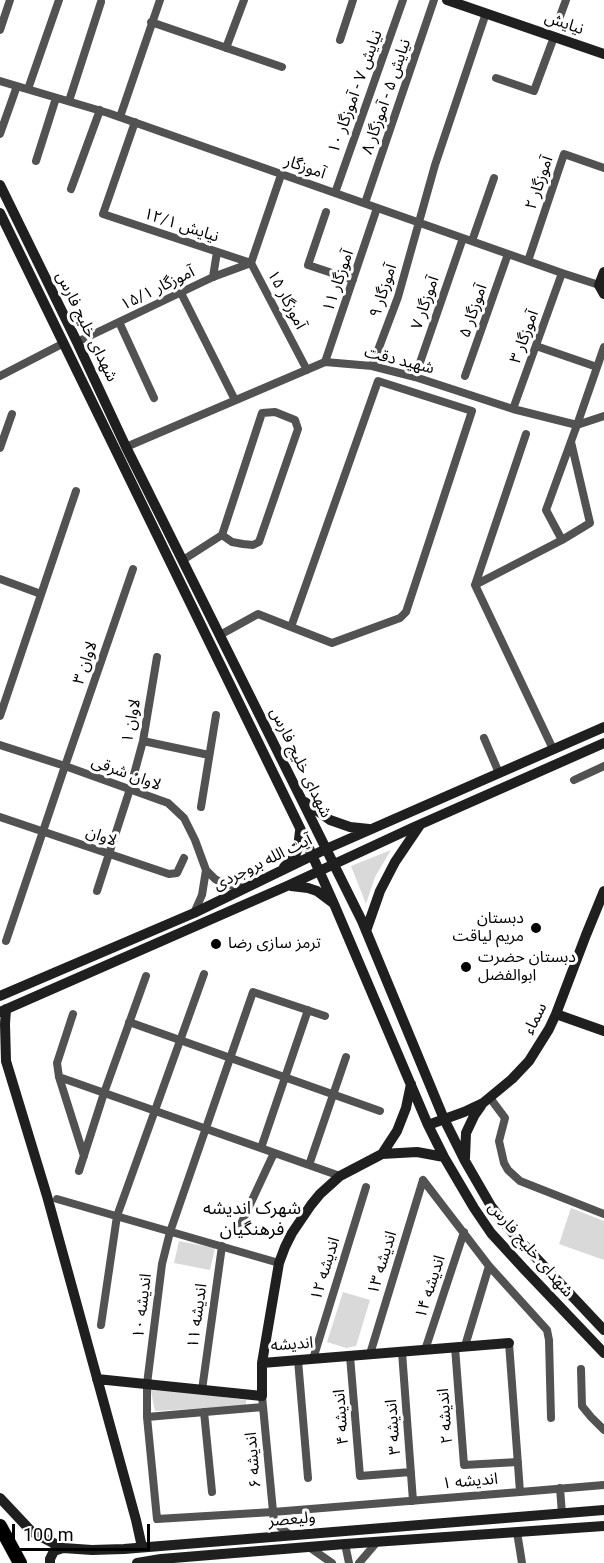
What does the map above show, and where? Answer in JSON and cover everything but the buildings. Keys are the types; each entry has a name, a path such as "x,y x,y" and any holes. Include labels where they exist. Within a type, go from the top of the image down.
{"highway":[{"path":"0,1526 20,1563"}],"main road":[{"name":"نیایش","path":"447,0 472,4 486,13 604,54"},
{"name":"شهدای خلیج فارس","path":"1,188 77,342 320,871 428,1125 444,1157 491,1233 604,1353"},
{"name":"شهدای خلیج فارس","path":"0,213 64,343 164,535 183,561 327,849 366,931 444,1119 465,1161 491,1206 509,1229 604,1330"},
{"path":"602,289 604,272"},
{"name":"آیت الله بروجردی","path":"0,996 194,913 327,849 604,726"},
{"name":"آیت الله بروجردی","path":"3,1010 287,886 420,824 604,743"},
{"path":"302,799 330,820 350,827 373,829"},
{"path":"366,931 377,899 394,862 420,824"},
{"path":"278,873 295,856 300,828"},
{"path":"354,837 355,846 361,852"},
{"path":"287,886 317,891 334,904"},
{"name":"سماء","path":"428,1125 487,1101 529,1061 556,1014 604,891"},
{"path":"3,1010 5,1024 3,1058 47,1196 142,1547"},
{"path":"556,1014 604,1031"},
{"path":"382,1154 400,1125 411,1084"},
{"path":"465,1161 466,1133 474,1116 487,1101"},
{"name":"اندیشه","path":"444,1157 417,1152 382,1154 340,1176 320,1194 299,1221 279,1263 262,1363 508,1343"},
{"path":"98,1379 202,1390 262,1401 262,1363"},
{"name":"ولیعصر","path":"0,1498 32,1532 63,1548 92,1550 604,1510"},
{"name":"ولیعصر","path":"137,1563 161,1559 345,1544 604,1526"},
{"path":"343,1531 345,1544"},
{"path":"50,1563 54,1551 63,1548"}],"street":[{"path":"0,30 10,0"},
{"path":"28,89 59,0"},
{"path":"120,117 160,0"},
{"path":"226,48 244,0"},
{"path":"340,40 353,0"},
{"name":"نیایش ۷ - آموزگار ۱۰","path":"334,193 403,0"},
{"name":"نیایش ۵ - آموزگار ۸","path":"365,204 434,0"},
{"path":"559,19 566,0"},
{"path":"69,101 102,2"},
{"name":"آموزگار ۹","path":"372,366 398,297 435,165 486,13"},
{"path":"152,22 282,67"},
{"path":"496,78 534,91 554,37"},
{"name":"آموزگار","path":"0,81 135,122 602,289"},
{"path":"0,134 17,86"},
{"path":"36,161 56,98"},
{"path":"71,189 100,110"},
{"name":"نیایش ۱۲/۱","path":"135,122 102,214 251,263"},
{"name":"آموزگار ۲","path":"528,261 564,154 604,168"},
{"name":"آموزگار ۱۵","path":"281,175 251,263 307,370"},
{"path":"472,241 494,178"},
{"name":"آموزگار ۱۱","path":"325,362 377,208"},
{"path":"326,212 308,265 353,280"},
{"name":"آموزگار ۷","path":"414,377 463,238"},
{"path":"213,277 217,252"},
{"name":"آموزگار ۵","path":"465,376 508,254"},
{"name":"آموزگار ۱۵/۱","path":"77,342 213,277 251,263"},
{"name":"آموزگار ۳","path":"513,409 562,273"},
{"path":"181,293 235,400"},
{"path":"119,322 154,398"},
{"path":"0,376 64,343"},
{"path":"536,346 597,367"},
{"path":"562,540 546,510 604,347"},
{"name":"شهید دقت","path":"126,447 325,362 372,366 513,409 577,425"},
{"path":"220,635 258,614 291,627 332,643 400,618 406,612 472,411 378,381 291,627"},
{"path":"183,561 222,535 262,413 275,412 295,420 298,429 259,542 253,545 232,542 222,535"},
{"path":"0,448 12,414"},
{"path":"577,425 604,416"},
{"path":"526,434 475,585 554,749"},
{"path":"475,585 590,523 571,442"},
{"path":"0,716 76,492"},
{"name":"لاوان ۳","path":"6,941 133,569"},
{"path":"0,579 42,594"},
{"name":"لاوان ۱","path":"109,854 130,789 142,741 157,657"},
{"path":"201,807 216,715"},
{"path":"484,738 499,773"},
{"path":"142,741 209,755"},
{"name":"لاوان شرقی","path":"0,745 168,803 184,818 206,870"},
{"path":"574,780 604,766"},
{"name":"لاوان","path":"0,817 169,874 177,873 184,858"},
{"path":"97,891 109,854"},
{"path":"206,870 214,879 224,884 246,888"},
{"path":"194,913 202,895 206,870"},
{"path":"101,1324 117,1216 204,974"},
{"path":"79,1171 104,1092 146,976"},
{"name":"اندیشه ۱۰","path":"157,1519 147,1416 147,1384 162,1264 170,1232 254,992 308,1010"},
{"path":"261,1148 308,1010 325,1016"},
{"path":"73,1014 57,1064 84,1156"},
{"path":"129,1022 380,1111"},
{"path":"309,1165 346,1057"},
{"path":"59,1077 340,1176"},
{"path":"487,1101 505,1118 499,1141 508,1170 520,1181 604,1214"},
{"path":"240,1226 274,1153"},
{"name":"اندیشه ۱۳","path":"370,1354 423,1180 464,1232"},
{"name":"اندیشه ۱۲","path":"313,1359 366,1187"},
{"path":"57,1199 279,1263"},
{"path":"464,1232 489,1266 547,1330 551,1418"},
{"name":"اندیشه ۱۴","path":"425,1350 464,1232"},
{"name":"اندیشه ۱۱","path":"202,1390 222,1246"},
{"path":"460,1347 489,1266"},
{"name":"اندیشه ۱","path":"157,1519 520,1492 508,1343"},
{"name":"اندیشه ۲","path":"460,1347 464,1465 518,1462"},
{"name":"اندیشه ۳","path":"402,1352 413,1500"},
{"name":"اندیشه ۴","path":"350,1356 360,1476 411,1472"},
{"path":"298,1360 308,1478"},
{"path":"581,1369 582,1406 602,1425"},
{"path":"147,1416 204,1412 262,1401"},
{"name":"اندیشه ۶","path":"262,1401 274,1522"},
{"path":"204,1412 212,1492"},
{"path":"520,1492 604,1485"},
{"path":"560,1488 562,1514"},
{"path":"264,1538 274,1522 290,1535"},
{"path":"518,1532 522,1563"},
{"path":"359,1563 377,1542"},
{"path":"345,1544 349,1563"},
{"path":"309,1547 332,1563"}],"shaded area":[{"path":"391,850 375,877 366,904 351,866"},
{"path":"571,1208 604,1221 604,1260 559,1244"},
{"path":"179,1241 215,1248 210,1270 174,1263"},
{"path":"343,1292 370,1300 356,1346 346,1348 327,1342"},
{"path":"150,1387 246,1400 246,1406 155,1411"}],"place":[{"name":"دبستان مریم لیاقت","path":"536,928"},
{"name":"ترمز سازی رضا","path":"216,944"},
{"name":"دبستان حضرت ابوالفضل","path":"466,967"}],"district":[{"name":"شهرک اندیشه فرهنگیان","path":"252,1219"}]}
